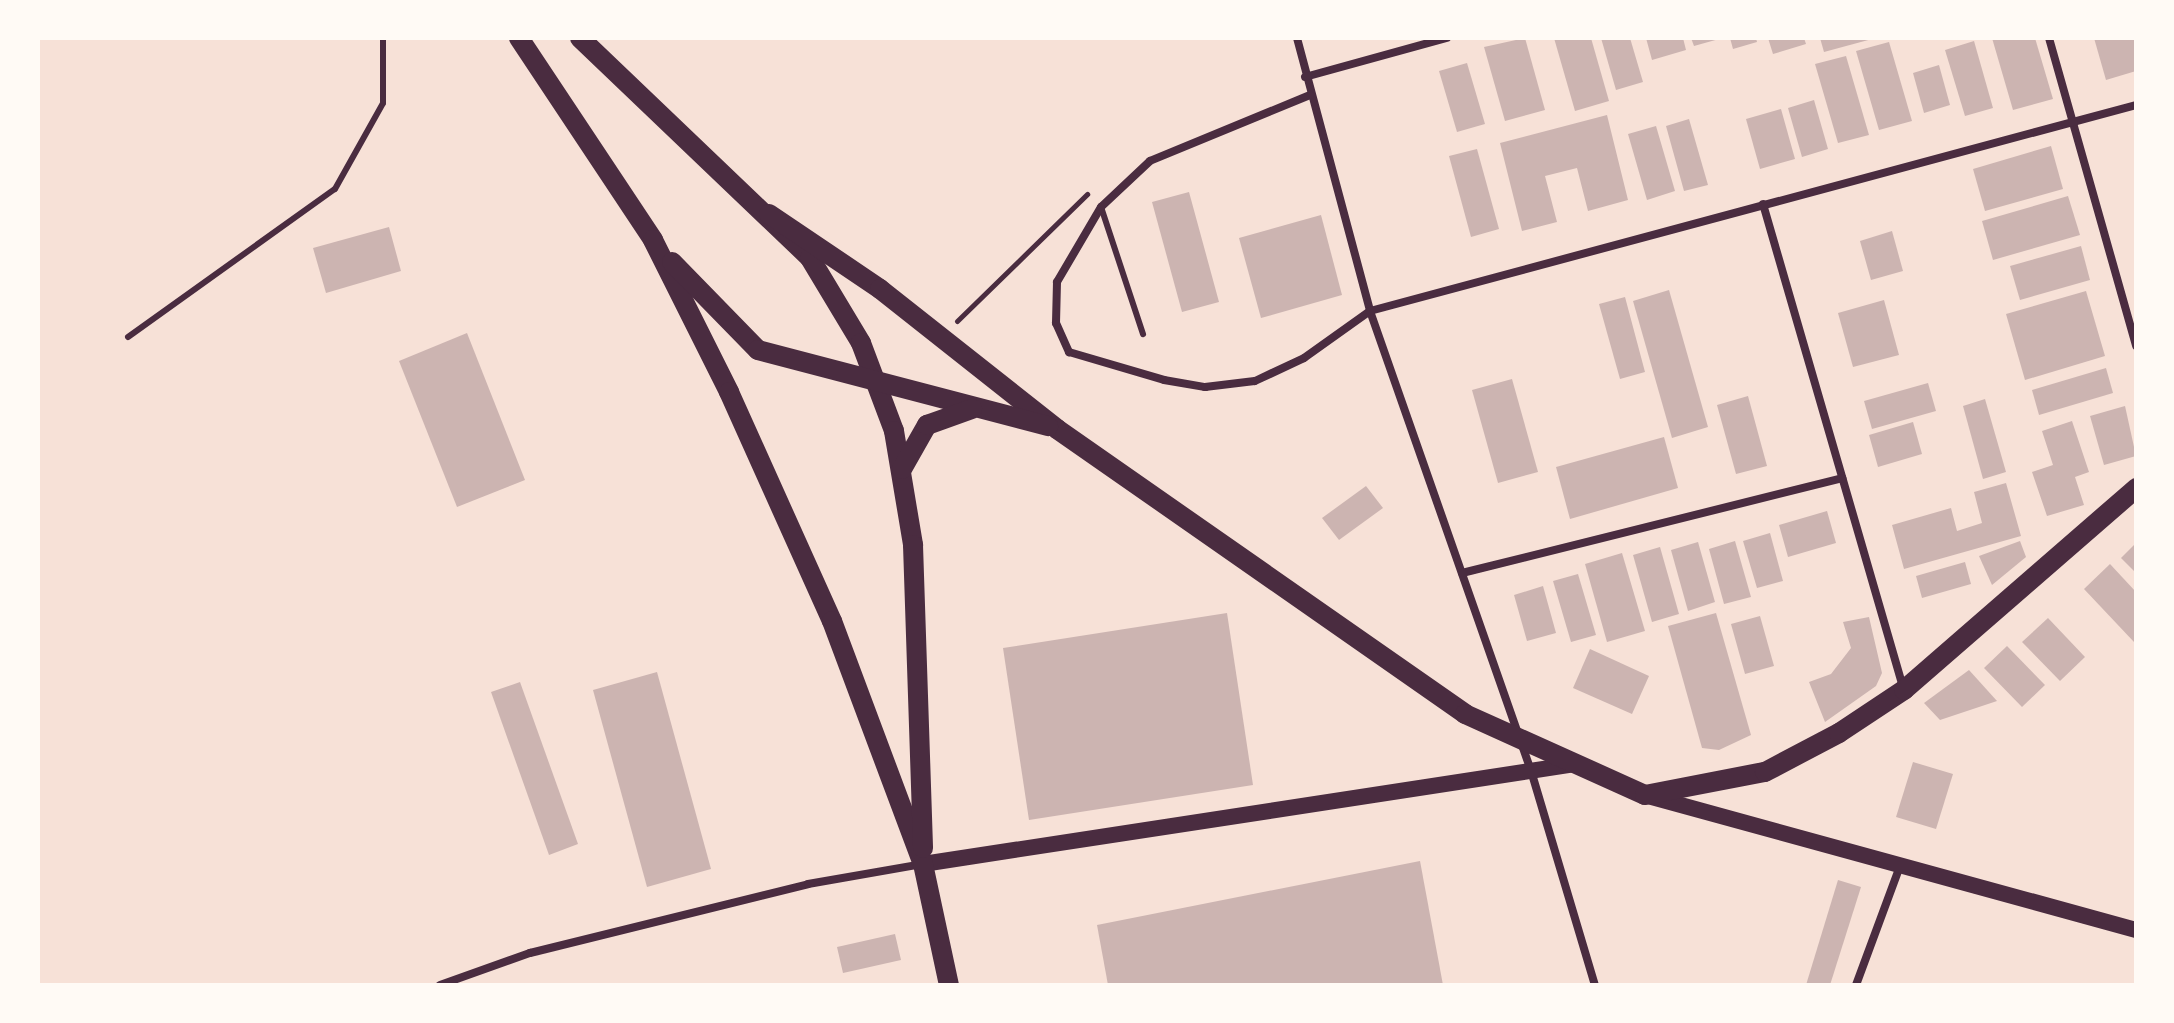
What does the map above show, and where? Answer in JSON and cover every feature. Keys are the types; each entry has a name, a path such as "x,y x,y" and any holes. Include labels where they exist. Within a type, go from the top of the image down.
{"main road":[{"path":"519,38 653,240 832,621 923,864 949,985"},
{"path":"580,38 769,214 831,285 877,384 902,469 913,545 923,864"},
{"path":"769,214 880,289 1057,429 1465,714 1645,795 2136,930"},
{"path":"653,240 758,350 877,384 1057,429"},
{"path":"902,469 927,425 978,408"},
{"path":"1645,795 1765,772 1904,690 2136,488"},
{"path":"923,864 1532,774 1576,764"}],"street":[{"path":"1297,38 1370,311 1532,774 1595,985"},
{"path":"1305,77 1447,38"},
{"path":"2049,38 2136,346"},
{"path":"1310,95 1150,161 1101,207 1057,282 1060,340 1095,365 1205,387 1255,381 1304,358 1370,311 2136,105"},
{"path":"1763,204 1904,690"},
{"path":"1462,573 1842,478"},
{"path":"440,985 545,949 808,884 923,864"},
{"path":"1856,985 1900,865"}],"lane":[{"path":"128,337 335,189 383,103 383,38"},
{"path":"1101,207 1143,334"}],"building":[{"path":"1525,38 1545,110 1505,121 1484,47"},
{"path":"1554,38 1591,38 1609,101 1575,111"},
{"path":"1601,38 1630,38 1643,82 1616,90"},
{"path":"1646,38 1683,38 1686,50 1652,60"},
{"path":"1691,38 1719,38 1719,39 1694,46"},
{"path":"1730,38 1756,38 1757,42 1733,49"},
{"path":"1768,38 1804,38 1806,44 1773,54"},
{"path":"1820,38 1872,38 1872,39 1824,52"},
{"path":"1992,38 2035,38 2053,99 2013,110"},
{"path":"2094,38 2136,38 2136,71 2106,80"},
{"path":"1974,41 1993,108 1965,116 1945,50"},
{"path":"1889,42 1912,121 1879,130 1856,51"},
{"path":"1846,56 1869,135 1838,143 1815,64"},
{"path":"1467,63 1485,124 1457,132 1439,71"},
{"path":"1939,65 1950,105 1924,113 1913,73"},
{"path":"1814,100 1828,149 1802,157 1788,108"},
{"path":"1781,109 1795,159 1760,169 1746,119"},
{"path":"1607,115 1628,200 1588,211 1577,168 1545,176 1557,222 1522,231 1500,143"},
{"path":"1689,119 1708,185 1684,191 1666,126"},
{"path":"1656,126 1675,191 1647,200 1628,134"},
{"path":"2051,146 2063,189 1985,211 1973,169"},
{"path":"1477,149 1499,229 1471,237 1449,156"},
{"path":"1189,192 1219,302 1182,312 1152,202"},
{"path":"2068,196 2080,235 1993,260 1982,221"},
{"path":"1321,215 1342,295 1261,318 1239,238"},
{"path":"389,227 401,271 326,293 313,248"},
{"path":"1892,231 1903,271 1871,280 1860,241"},
{"path":"2081,246 2090,280 2020,300 2010,266"},
{"path":"1669,290 1708,427 1672,438 1633,301"},
{"path":"2086,291 2105,356 2025,380 2006,314"},
{"path":"1625,297 1645,372 1620,379 1599,304"},
{"path":"1884,300 1899,355 1853,367 1838,313"},
{"path":"467,333 525,480 457,507 399,361"},
{"path":"2106,368 2113,393 2039,415 2032,390"},
{"path":"1512,379 1538,472 1498,483 1472,390"},
{"path":"1928,383 1936,411 1872,429 1864,401"},
{"path":"1748,396 1767,466 1736,474 1717,405"},
{"path":"1985,399 2006,472 1983,479 1963,406"},
{"path":"2125,406 2136,456 2104,465 2090,416"},
{"path":"2072,421 2089,472 2075,477 2084,505 2047,516 2032,472 2053,465 2042,431"},
{"path":"1913,422 1922,454 1878,467 1869,435"},
{"path":"1664,437 1678,488 1570,519 1556,467"},
{"path":"2006,483 2021,536 1904,569 1892,525 1951,508 1957,531 1982,523 1974,492"},
{"path":"1366,486 1383,508 1339,540 1322,518"},
{"path":"1827,511 1836,543 1788,557 1779,525"},
{"path":"1770,533 1783,581 1757,588 1743,541"},
{"path":"1735,541 1751,597 1724,604 1709,549"},
{"path":"2020,541 2026,557 1992,585 1979,556"},
{"path":"1698,542 1715,602 1688,611 1671,550"},
{"path":"2136,543 2136,573 2121,558"},
{"path":"1660,547 1679,614 1652,622 1633,555"},
{"path":"1622,553 1645,631 1607,642 1585,564"},
{"path":"1965,562 1971,584 1922,598 1916,576"},
{"path":"2110,564 2136,592 2134,642 2084,589"},
{"path":"1578,574 1596,635 1571,642 1553,581"},
{"path":"1543,586 1556,633 1527,641 1514,595"},
{"path":"1227,613 1253,785 1029,820 1003,648"},
{"path":"1716,613 1751,735 1719,750 1702,748 1668,626"},
{"path":"1760,616 1774,666 1745,674 1731,624"},
{"path":"1869,617 1882,673 1876,686 1825,722 1809,682 1831,674 1851,648 1843,622"},
{"path":"2048,618 2085,657 2060,681 2022,642"},
{"path":"2007,646 2045,685 2022,707 1984,668"},
{"path":"1590,649 1649,676 1632,714 1573,688"},
{"path":"1969,670 1997,701 1940,720 1924,703"},
{"path":"657,672 711,869 647,887 593,690"},
{"path":"520,682 578,844 549,855 491,692"},
{"path":"1913,762 1953,774 1936,829 1896,817"},
{"path":"1420,861 1443,985 1108,985 1097,925"},
{"path":"1838,880 1861,887 1830,985 1806,985"},
{"path":"895,934 901,960 843,973 837,947"}]}
